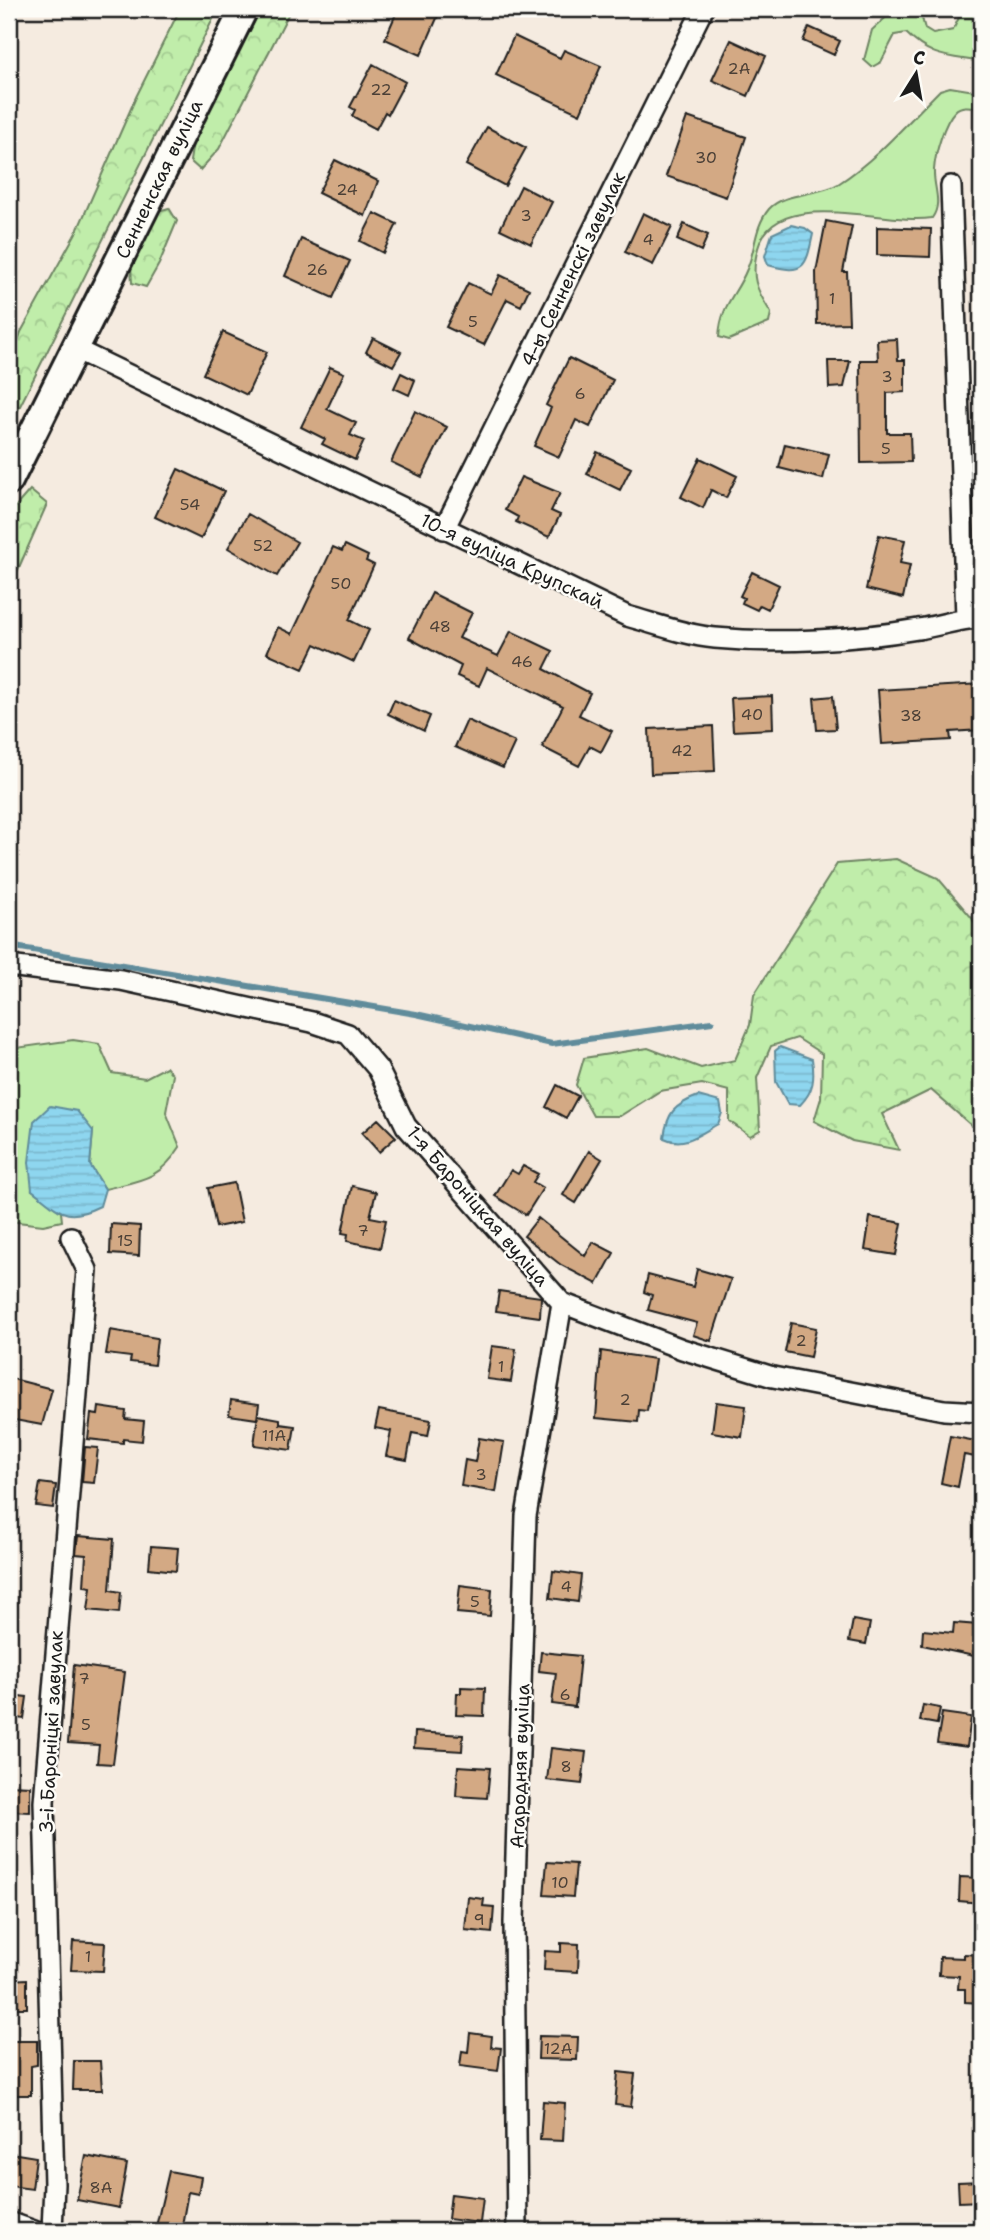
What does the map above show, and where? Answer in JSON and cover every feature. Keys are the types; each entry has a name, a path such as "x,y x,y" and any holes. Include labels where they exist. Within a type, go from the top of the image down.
{"main road":[{"name":"Сенненская вуліца","path":"9,481 244,9"}],"street":[{"name":"4-ы Сенненскі завулак","path":"444,529 703,9"},
{"path":"951,186 973,618"},
{"name":"10-я вуліца Крупскай","path":"75,349 627,615 714,638 777,640 919,629 973,618"},
{"name":"1-я Бароніцкая вуліца","path":"9,966 121,980 312,1022 348,1034 378,1069 406,1126 562,1303 682,1349 773,1377 944,1410 981,1412"},
{"name":"3-і Бароніцкі завулак","path":"52,2231 54,2184 44,1802 87,1270 71,1237"},
{"name":"Агародняя вуліца","path":"517,2231 514,1922 526,1516 562,1303"},
{"path":"9,2222 34,2231"}],"green space":[{"path":"180,9 218,9 9,428 9,369 21,332 78,229 136,97"},
{"path":"261,9 291,9 219,149 200,170 190,161 194,136"},
{"path":"895,9 916,10 925,29 933,34 953,30 963,9 981,9 981,62 932,52 906,33 895,35 881,62 872,67 864,60 872,30"},
{"path":"950,87 981,92 981,108 961,107 951,116 944,130 935,163 937,207 932,218 911,219 833,212 808,213 786,218 768,229 756,258 756,282 771,313 769,323 729,340 719,337 726,308 747,269 760,223 769,209 783,200 838,184 879,152 940,90"},
{"path":"169,208 177,221 159,264 146,287 132,283 131,265 158,211"},
{"path":"30,490 47,504 9,590 9,514"},
{"path":"896,859 938,878 972,918 981,936 981,1134 931,1090 882,1114 899,1150 852,1141 814,1121 821,1098 822,1054 797,1038 771,1046 757,1078 760,1130 750,1136 729,1121 729,1091 702,1084 660,1091 620,1116 593,1116 576,1085 584,1058 648,1048 701,1068 735,1060 750,1025 754,995 837,864"},
{"path":"73,1040 99,1044 112,1073 145,1078 166,1067 173,1075 166,1112 180,1147 157,1172 105,1189 90,1165 93,1131 32,1190 61,1212 62,1221 43,1225 9,1221 9,1049"}],"water":[{"path":"791,225 805,228 813,234 805,261 796,269 768,265 765,256 772,234"},
{"path":"780,1047 812,1059 812,1084 800,1105 788,1104 776,1082 775,1051"},
{"path":"698,1096 720,1102 722,1113 718,1124 685,1141 664,1138 667,1122 673,1111"},
{"path":"50,1106 77,1111 93,1131 90,1165 105,1189 100,1206 79,1214 64,1213 32,1190 29,1162 34,1121"}],"building":[{"path":"398,9 441,9 421,55 385,39"},
{"path":"809,27 840,41 834,55 803,41"},
{"path":"514,36 560,58 564,50 601,66 580,114 496,75"},
{"path":"731,40 766,56 748,96 712,80"},
{"path":"373,64 405,82 388,114 385,112 376,129 352,116 355,110 350,107"},
{"path":"687,117 746,137 726,197 666,176"},
{"path":"487,127 526,148 505,186 466,165"},
{"path":"335,160 378,181 365,216 318,193"},
{"path":"521,186 552,202 531,244 500,229"},
{"path":"374,213 397,224 383,253 360,241"},
{"path":"643,213 672,227 653,265 625,252"},
{"path":"826,221 852,226 843,272 847,272 849,323 817,324 816,272"},
{"path":"684,224 708,235 701,251 677,240"},
{"path":"877,227 931,229 930,257 877,255"},
{"path":"301,239 350,261 333,298 285,276"},
{"path":"500,275 529,289 521,306 507,299 484,345 446,327 468,283 491,294"},
{"path":"223,332 267,352 247,395 203,374"},
{"path":"373,338 401,352 393,366 366,352"},
{"path":"897,339 898,360 905,360 905,392 887,393 887,433 910,433 911,462 861,463 860,360 878,360 877,340"},
{"path":"569,358 613,380 590,427 576,420 559,457 534,446 551,408 546,405"},
{"path":"828,361 850,361 844,387 829,388"},
{"path":"330,367 344,373 327,409 356,423 350,435 364,441 355,460 322,444 325,439 301,427"},
{"path":"401,373 415,380 409,395 394,388"},
{"path":"415,411 447,427 422,477 391,462"},
{"path":"785,444 829,454 823,479 779,468"},
{"path":"597,452 631,468 620,490 587,474"},
{"path":"700,458 737,476 726,498 711,490 703,508 681,497"},
{"path":"178,469 224,491 201,539 155,517"},
{"path":"521,477 560,493 551,511 560,515 549,537 516,522 518,517 505,510"},
{"path":"248,514 297,542 277,576 228,548"},
{"path":"879,535 905,540 900,563 910,565 903,598 866,589"},
{"path":"345,545 368,556 366,561 374,565 349,620 369,630 354,662 315,644 303,669 267,653 278,627 292,634 333,547 342,551"},
{"path":"752,572 779,585 768,609 760,605 757,610 742,603 744,598 740,596"},
{"path":"432,593 472,613 459,638 498,656 511,631 553,651 544,669 590,693 579,715 612,731 601,752 590,746 579,766 542,747 563,706 487,668 479,686 457,676 461,666 409,638"},
{"path":"981,684 981,730 950,732 951,740 882,744 878,690"},
{"path":"772,696 773,729 733,731 731,698"},
{"path":"833,696 836,729 817,730 814,698"},
{"path":"394,700 430,716 424,731 388,714"},
{"path":"467,720 515,742 503,768 455,747"},
{"path":"713,726 715,771 651,774 649,729"},
{"path":"557,1085 578,1096 566,1118 546,1107"},
{"path":"378,1119 396,1137 379,1152 362,1133"},
{"path":"589,1151 602,1159 576,1203 563,1195"},
{"path":"523,1166 538,1174 533,1182 543,1188 526,1215 495,1196 511,1170 518,1174"},
{"path":"234,1183 242,1222 216,1227 208,1188"},
{"path":"352,1186 376,1192 370,1217 386,1220 380,1248 347,1241 348,1234 342,1233"},
{"path":"870,1217 902,1223 896,1255 865,1250"},
{"path":"538,1218 585,1256 593,1242 614,1253 597,1284 561,1265 524,1236"},
{"path":"111,1224 140,1226 139,1256 110,1254"},
{"path":"697,1269 731,1279 711,1341 693,1335 697,1323 648,1310 652,1295 644,1292 648,1275 693,1287"},
{"path":"499,1291 541,1297 540,1317 496,1311"},
{"path":"791,1323 816,1328 810,1357 785,1352"},
{"path":"110,1330 157,1338 154,1365 130,1362 131,1357 106,1354"},
{"path":"492,1346 516,1349 511,1382 487,1379"},
{"path":"601,1351 655,1359 647,1411 639,1410 638,1422 596,1418"},
{"path":"9,1378 52,1389 42,1425 9,1419"},
{"path":"231,1400 259,1404 257,1419 229,1415"},
{"path":"716,1402 746,1406 742,1437 712,1432"},
{"path":"99,1407 126,1411 125,1419 144,1421 142,1441 123,1439 123,1443 88,1439 91,1414 98,1415"},
{"path":"379,1410 431,1420 428,1436 412,1433 407,1460 386,1456 391,1431 375,1428"},
{"path":"258,1415 280,1419 280,1424 295,1426 291,1450 254,1445"},
{"path":"950,1436 981,1442 981,1458 964,1455 958,1487 941,1483"},
{"path":"479,1438 504,1442 496,1492 461,1486 465,1460 475,1462"},
{"path":"85,1447 98,1448 94,1483 82,1482"},
{"path":"40,1483 56,1485 53,1508 36,1506"},
{"path":"78,1536 114,1539 110,1590 121,1592 119,1613 88,1610 91,1587 84,1586 86,1555 76,1554"},
{"path":"151,1546 178,1548 176,1571 149,1568"},
{"path":"553,1571 581,1575 578,1602 550,1598"},
{"path":"460,1585 492,1589 490,1616 457,1613"},
{"path":"853,1620 870,1623 866,1644 849,1641"},
{"path":"954,1623 978,1625 974,1656 922,1645 923,1630 953,1633"},
{"path":"541,1652 580,1656 575,1707 552,1704 556,1673 539,1671"},
{"path":"74,1665 125,1672 113,1764 97,1763 99,1745 68,1743"},
{"path":"461,1687 485,1688 484,1716 456,1715 457,1693 461,1693"},
{"path":"9,1695 27,1697 24,1719 9,1717"},
{"path":"923,1705 940,1708 937,1724 920,1721"},
{"path":"942,1713 971,1717 967,1747 937,1743"},
{"path":"415,1732 463,1735 462,1751 414,1748"},
{"path":"551,1748 586,1752 582,1784 547,1780"},
{"path":"458,1766 490,1768 487,1798 456,1796"},
{"path":"9,1785 30,1786 30,1812 9,1811"},
{"path":"547,1862 576,1864 573,1897 544,1895"},
{"path":"960,1877 981,1878 981,1903 959,1901"},
{"path":"468,1897 484,1899 483,1906 494,1907 492,1933 465,1930"},
{"path":"73,1941 105,1943 103,1971 71,1970"},
{"path":"561,1943 579,1944 578,1972 544,1970 545,1951 561,1952"},
{"path":"964,1954 981,1955 981,2003 965,2002 965,1989 958,1989 959,1976 939,1975 940,1957 964,1958"},
{"path":"27,1979 27,2008 9,2008 9,1980"},
{"path":"470,2033 492,2036 491,2047 501,2048 498,2071 460,2066 462,2051 468,2052"},
{"path":"539,2036 578,2037 577,2060 538,2059"},
{"path":"9,2041 37,2041 37,2065 31,2066 31,2095 9,2095"},
{"path":"74,2061 100,2061 102,2090 73,2090"},
{"path":"618,2072 635,2074 631,2107 615,2105"},
{"path":"543,2101 565,2103 563,2141 540,2140"},
{"path":"11,2153 36,2157 32,2189 9,2186"},
{"path":"86,2156 127,2164 119,2208 77,2200"},
{"path":"169,2171 201,2177 198,2194 188,2192 181,2231 155,2231"},
{"path":"981,2181 981,2201 959,2202 958,2182"},
{"path":"451,2194 483,2198 480,2223 448,2219"}],"waterway":[{"path":"9,946 416,1014 552,1044 712,1022"}]}
